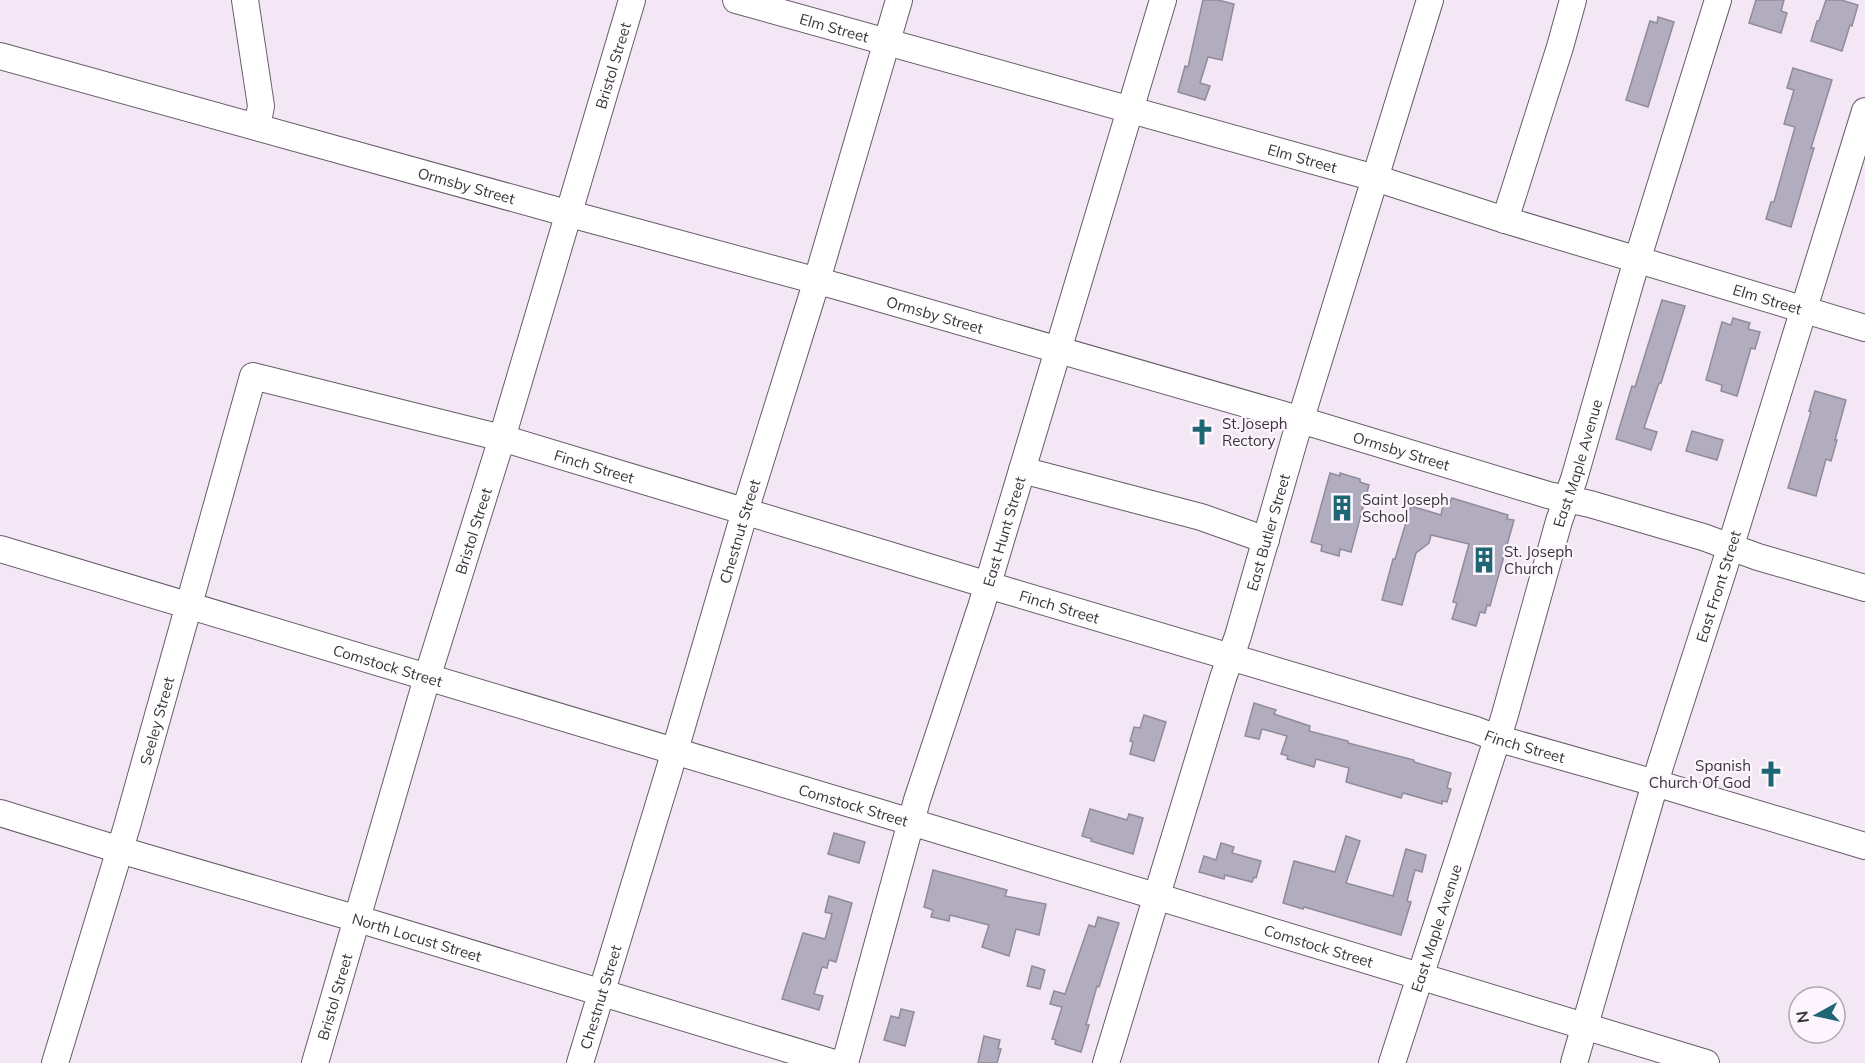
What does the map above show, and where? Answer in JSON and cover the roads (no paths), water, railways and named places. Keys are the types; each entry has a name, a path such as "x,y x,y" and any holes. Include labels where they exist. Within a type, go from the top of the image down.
{"street":[{"path":"245,0 261,106 257,127"},
{"name":"Bristol Street","path":"315,1063 427,678 570,214 632,0"},
{"name":"Elm Street","path":"736,0 775,5 886,42 1375,178 1505,220 1865,328"},
{"name":"Chestnut Street","path":"580,1063 817,280 898,0"},
{"name":"East Hunt Street","path":"845,1063 911,822 981,607 1163,0"},
{"name":"East Butler Street","path":"1106,1063 1430,0"},
{"path":"1505,220 1573,0"},
{"name":"East Maple Avenue","path":"1392,1063 1504,718 1559,521 1718,0"},
{"name":"Ormsby Street","path":"0,56 817,280 1567,500 1590,504 1865,588"},
{"name":"East Front Street","path":"1574,1063 1655,783 1865,111"},
{"name":"Finch Street","path":"253,376 502,438 1455,723 1496,738 1865,846"},
{"name":"Seeley Street","path":"55,1063 120,850 253,376"},
{"path":"1022,470 1201,517 1266,540"},
{"name":"Comstock Street","path":"0,549 1706,1063"},
{"name":"North Locust Street","path":"0,813 834,1063"}],"place":[{"name":"St.Joseph Rectory","path":"1202,432"},
{"name":"Saint Joseph School","path":"1342,508"},
{"name":"St. Joseph Church","path":"1484,560"},
{"name":"Spanish Church Of God","path":"1771,774"}]}
